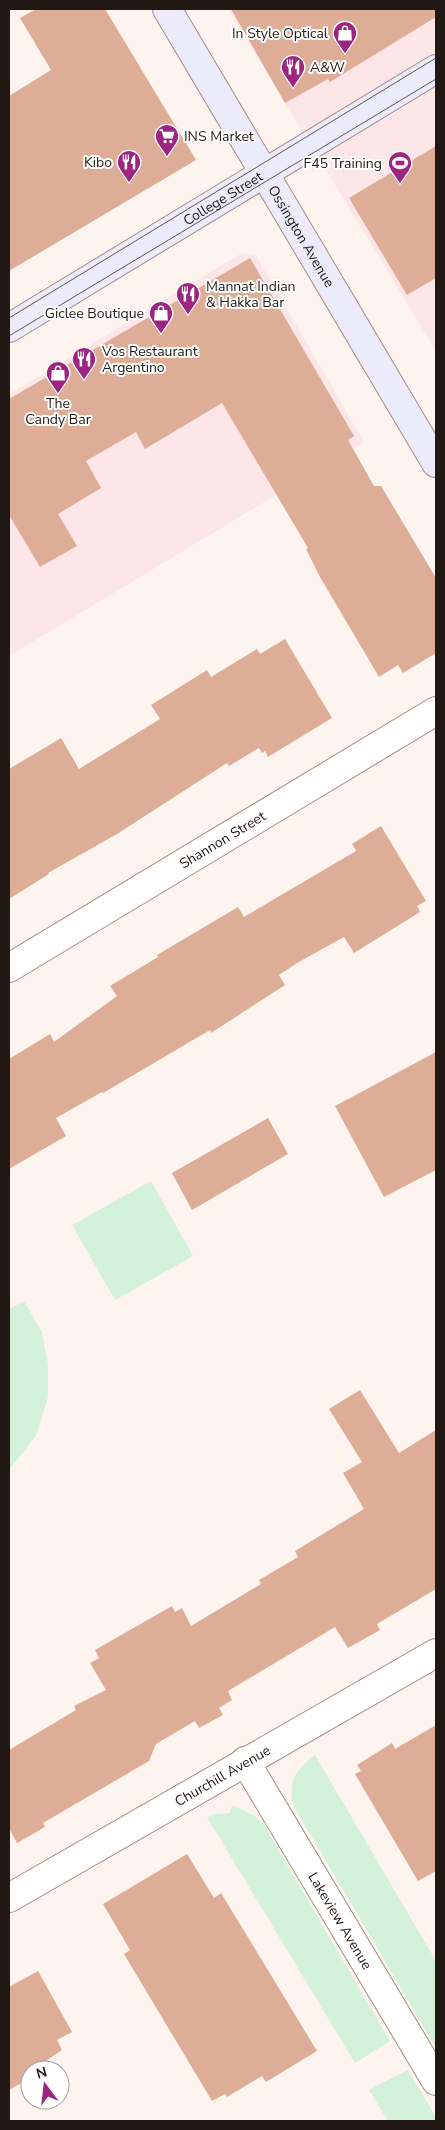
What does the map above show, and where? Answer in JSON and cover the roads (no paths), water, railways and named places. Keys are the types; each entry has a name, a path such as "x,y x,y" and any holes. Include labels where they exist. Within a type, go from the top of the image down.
{"street":[{"name":"Ossington Avenue","path":"167,9 436,463"},
{"name":"College Street","path":"9,328 436,69"},
{"name":"Shannon Street","path":"9,968 436,711"},
{"name":"Churchill Avenue","path":"9,1898 436,1653"},
{"name":"Lakeview Avenue","path":"245,1761 436,2081"}],"tram line":[{"path":"9,318 436,58"},
{"path":"9,336 436,79"}],"place":[{"name":"In Style Optical","path":"345,54"},
{"name":"A&W","path":"293,88"},
{"name":"INS Market","path":"167,157"},
{"name":"Kibo","path":"129,183"},
{"name":"F45 Training","path":"400,184"},
{"name":"Mannat Indian & Hakka Bar","path":"188,315"},
{"name":"Giclee Boutique","path":"161,334"},
{"name":"Vos Restaurant Argentino","path":"84,380"},
{"name":"The Candy Bar","path":"58,394"}]}
